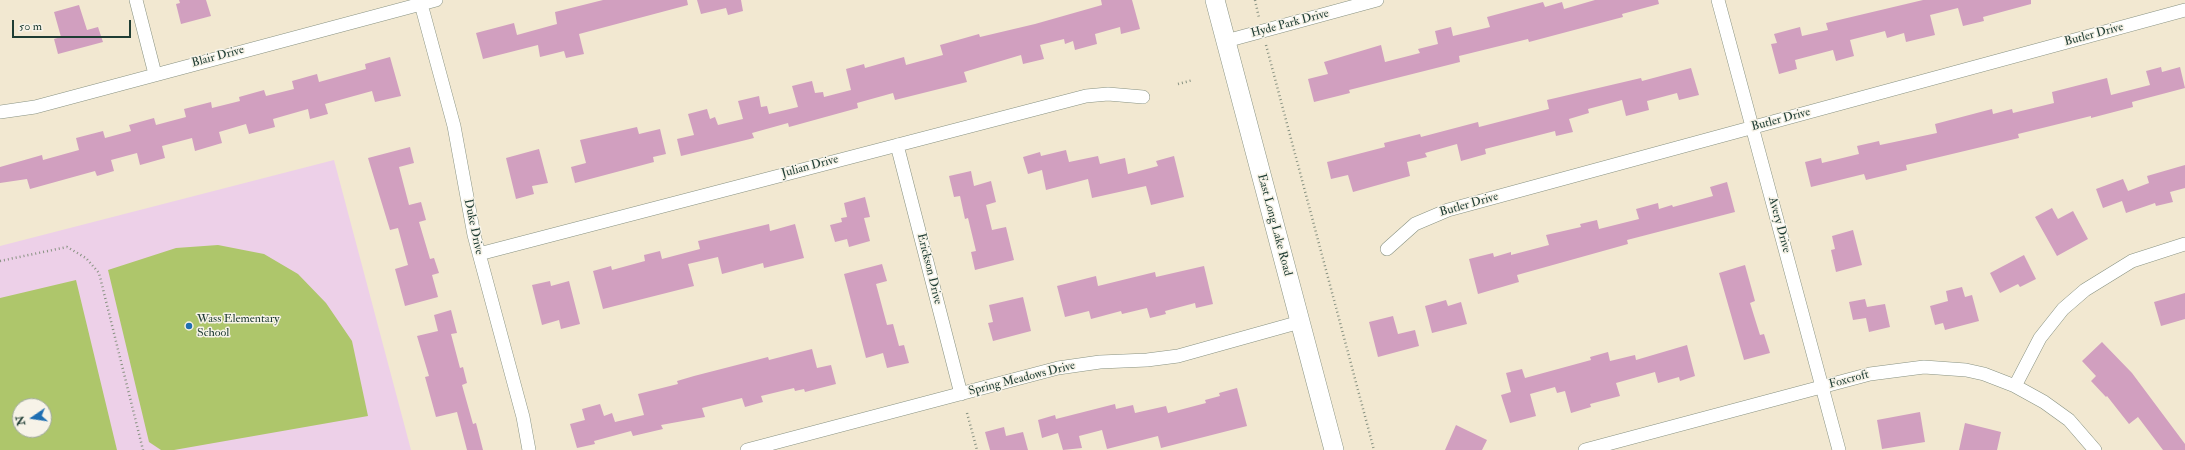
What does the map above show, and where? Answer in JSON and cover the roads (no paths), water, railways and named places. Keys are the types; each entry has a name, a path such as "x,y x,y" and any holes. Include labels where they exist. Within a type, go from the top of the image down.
{"main road":[{"name":"East Long Lake Road","path":"1215,0 1334,450"}],"street":[{"path":"136,0 156,74"},
{"name":"Blair Drive","path":"0,112 35,107 436,0"},
{"name":"Hyde Park Drive","path":"1226,41 1377,0"},
{"name":"Avery Drive","path":"1718,0 1839,450"},
{"name":"Duke Drive","path":"421,4 454,126 479,254 521,410 530,450"},
{"name":"Butler Drive","path":"1387,249 1415,224 1448,210 2185,10"},
{"name":"Julian Drive","path":"479,254 1086,96 1108,94 1143,97"},
{"name":"Erickson Drive","path":"897,145 961,394"},
{"path":"2015,386 2040,338 2063,309 2085,290 2132,262 2185,244"},
{"name":"Spring Meadows Drive","path":"747,450 1072,366 1178,356 1300,322"},
{"name":"Foxcroft","path":"1585,450 1870,374 1924,367 1966,370 1984,374 2015,386 2044,402 2068,420 2095,450"}],"place":[{"name":"Wass Elementary School","path":"189,326"}]}
